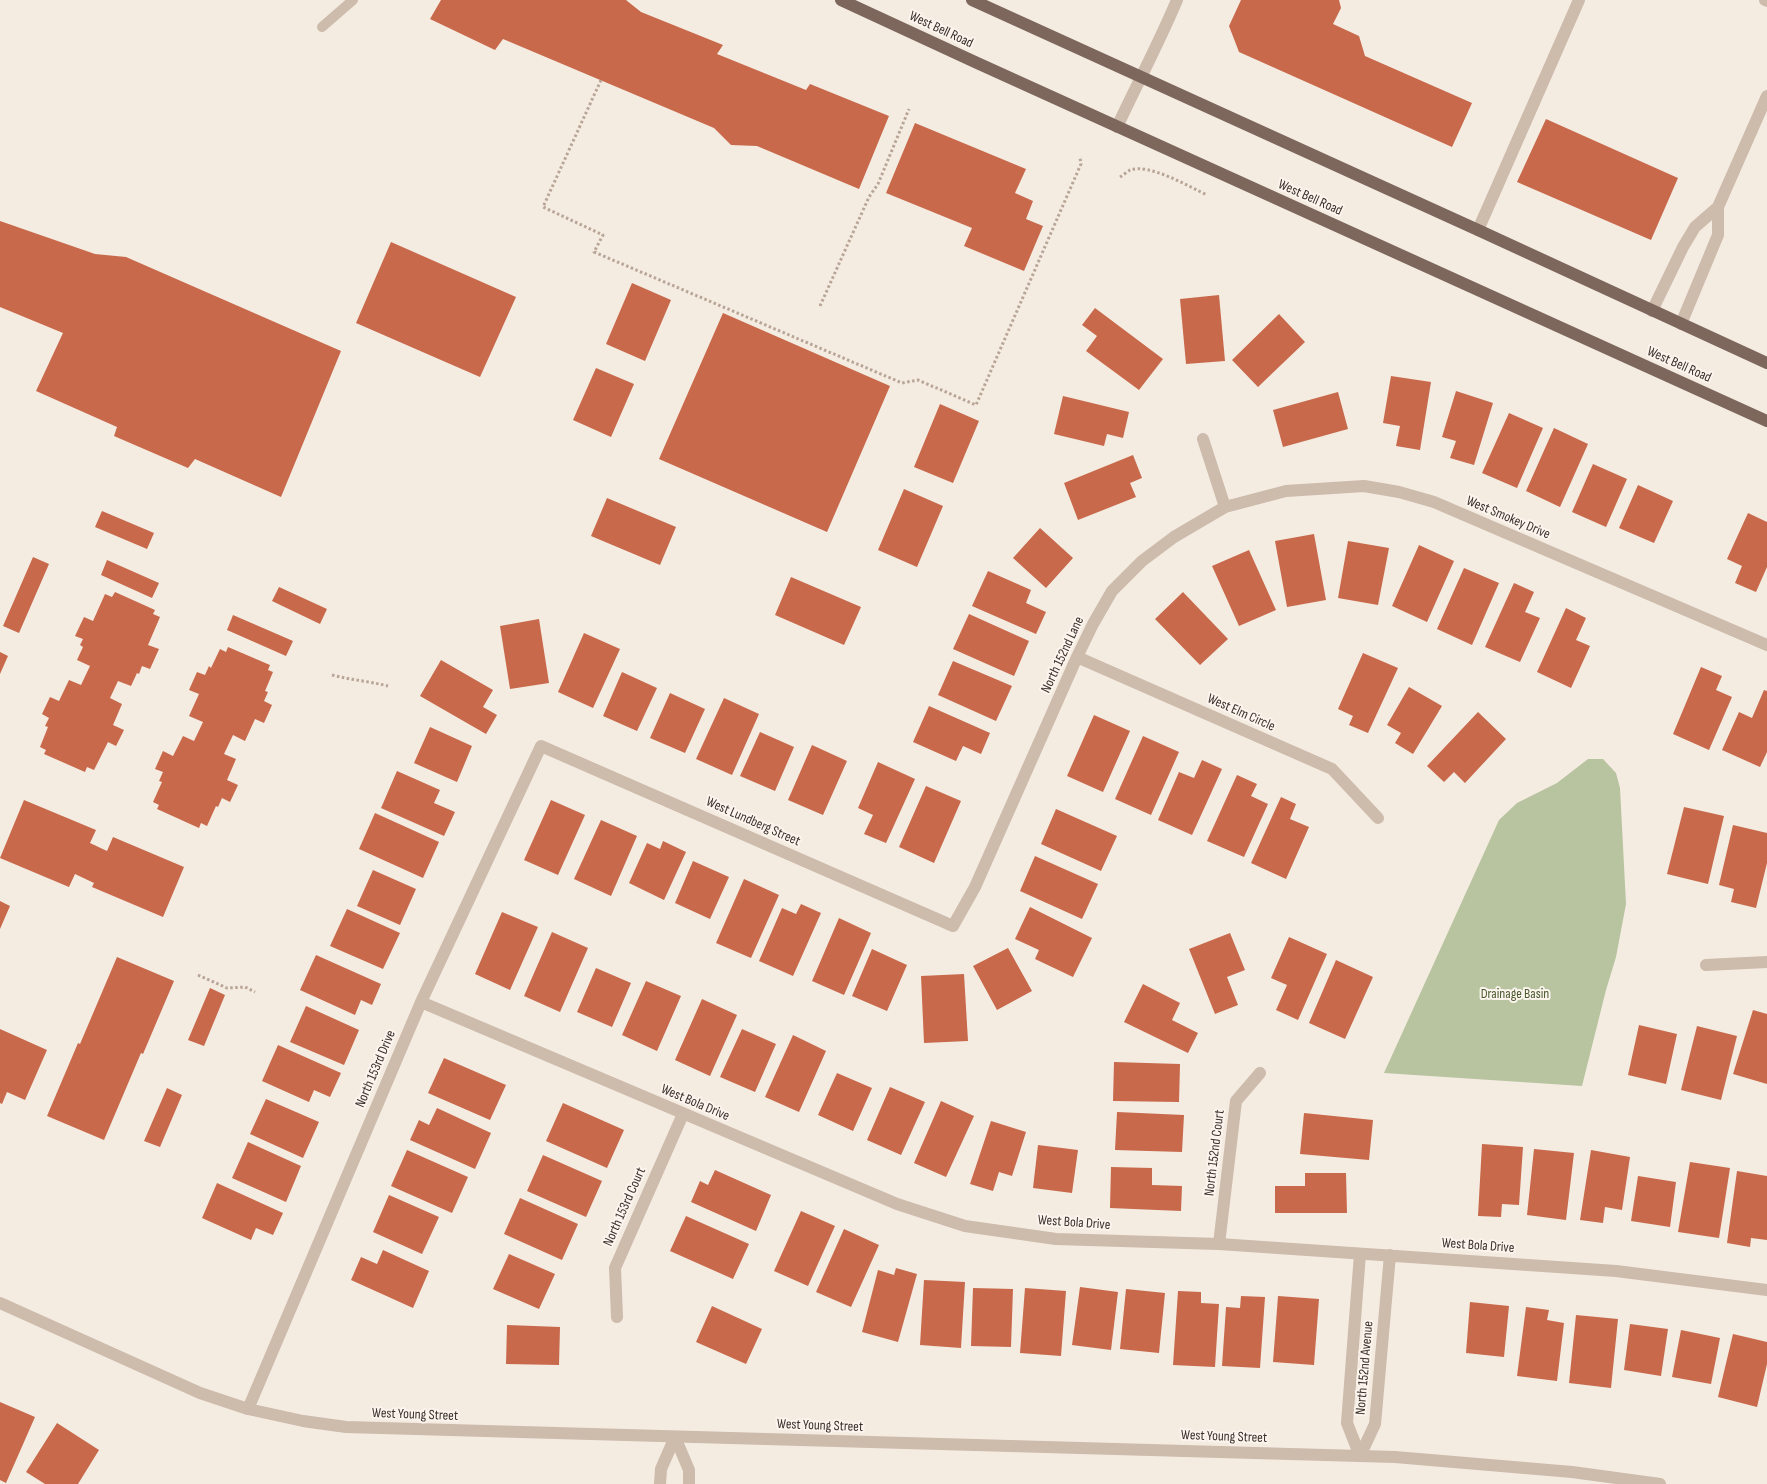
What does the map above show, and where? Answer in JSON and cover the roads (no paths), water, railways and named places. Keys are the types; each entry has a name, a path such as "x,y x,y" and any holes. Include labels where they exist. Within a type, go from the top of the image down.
{"main road":[{"name":"West Bell Road","path":"841,0 1767,421"},
{"path":"972,0 1767,363"}],"street":[{"path":"1117,127 1140,77 1162,37 1177,0"},
{"path":"1478,230 1579,0"},
{"path":"1681,324 1718,235 1718,207 1767,96"},
{"path":"1652,311 1683,247 1695,227 1718,207"},
{"path":"1203,439 1225,508"},
{"name":"West Smokey Drive","path":"1225,508 1286,491 1364,486 1399,492 1434,502 1767,645"},
{"name":"North 152nd Lane","path":"953,926 975,887 1077,657 1112,591 1142,561 1174,537 1225,508"},
{"name":"West Elm Circle","path":"1077,657 1332,769 1378,818"},
{"name":"West Lundberg Street","path":"541,746 953,926"},
{"name":"North 153rd Drive","path":"248,1409 421,1002 541,746"},
{"path":"1706,965 1767,962"},
{"name":"West Bola Drive","path":"421,1002 897,1204 965,1226 1056,1239 1219,1244 1616,1271 1767,1290"},
{"name":"North 152nd Court","path":"1219,1244 1236,1101 1260,1073"},
{"name":"North 153rd Court","path":"617,1317 615,1268 683,1114"},
{"name":"North 152nd Avenue","path":"1360,1254 1347,1423 1360,1456"},
{"name":"North 152nd Avenue","path":"1360,1456 1375,1424 1390,1255"},
{"name":"West Young Street","path":"0,1303 200,1393 248,1409 303,1421 346,1427 1360,1456 1539,1469 1660,1484"},
{"path":"660,1484 661,1469 675,1437"},
{"path":"675,1437 689,1470 689,1484"}],"lane":[{"path":"322,27 353,0"}],"park label":[{"name":"Drainage Basin","path":"1515,994"}]}
